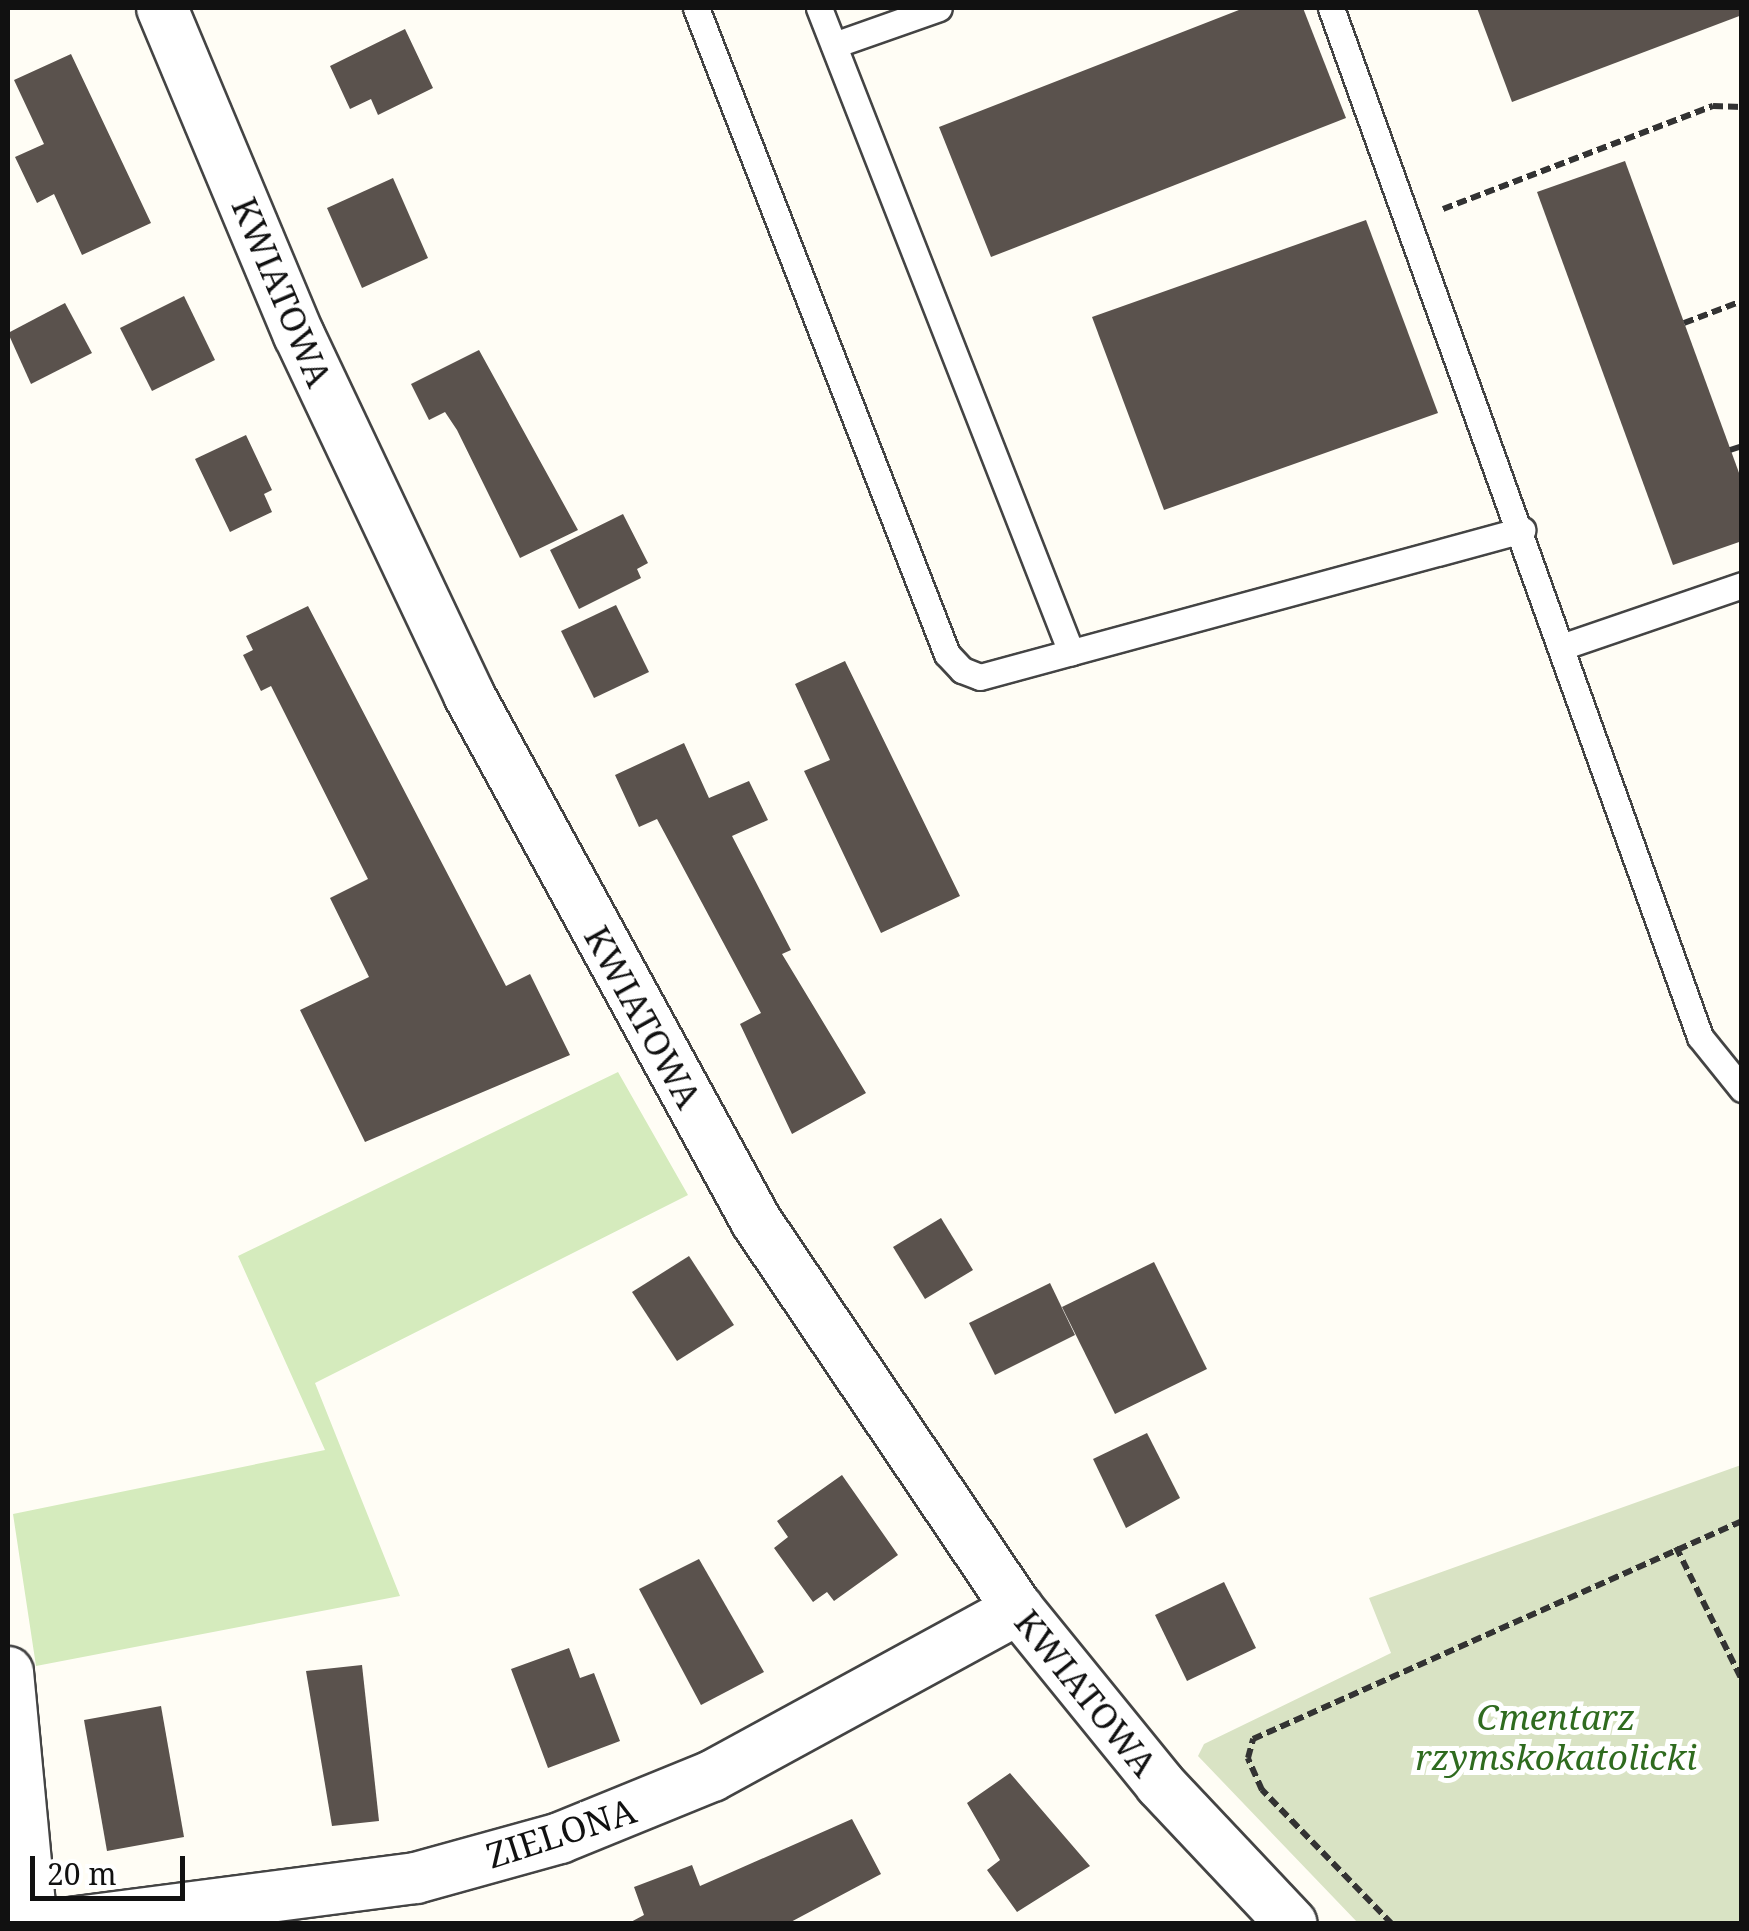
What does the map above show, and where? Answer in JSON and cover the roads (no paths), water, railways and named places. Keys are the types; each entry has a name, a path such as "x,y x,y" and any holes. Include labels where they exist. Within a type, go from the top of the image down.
{"street":[{"name":"KWIATOWA","path":"162,8 299,335 502,760 756,1221 1018,1609 1160,1784 1292,1924"},
{"name":"ZIELONA","path":"61,1924 416,1878 560,1838 712,1776 1018,1609"},
{"path":"8,1672 32,1924"}],"lane":[{"path":"696,8 947,654 980,677 1522,530"},
{"path":"819,8 1072,652"},
{"path":"834,46 938,8"},
{"path":"1331,8 1564,646 1700,1037 1742,1089"},
{"path":"1564,646 1742,585"}],"park label":[{"name":"Cmentarz rzymskokatolicki","path":"1556,1737"}]}
